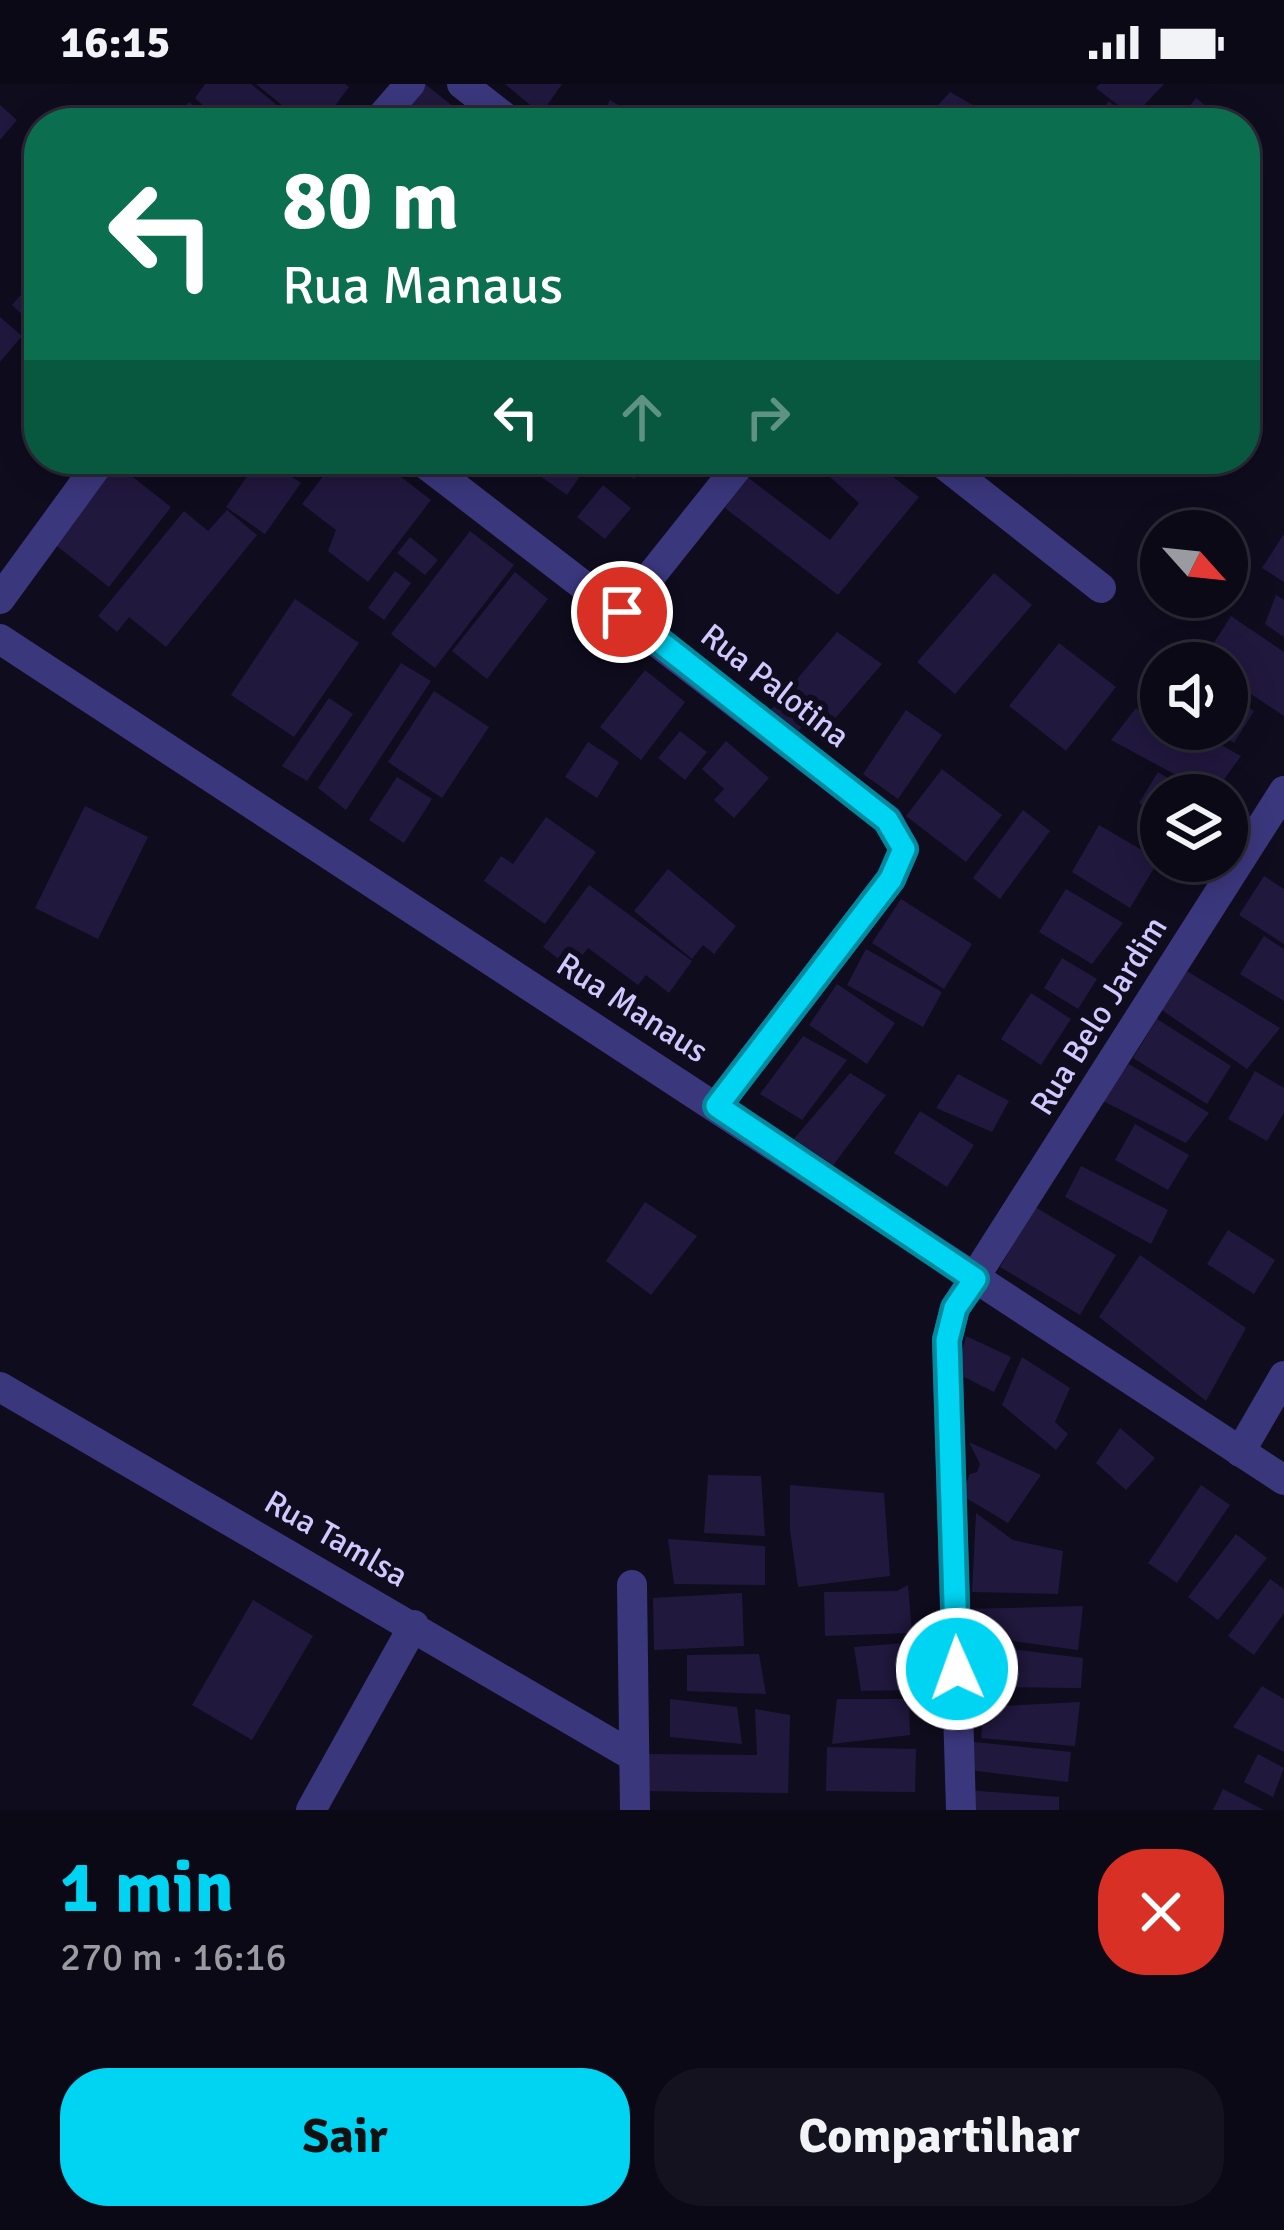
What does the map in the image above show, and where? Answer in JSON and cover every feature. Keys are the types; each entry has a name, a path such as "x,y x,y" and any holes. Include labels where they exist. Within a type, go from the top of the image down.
{"street":[{"path":"389,108 410,84"},
{"path":"462,84 493,108"},
{"path":"0,599 91,474"},
{"name":"Rua Palotina","path":"439,474 887,820 904,849 891,879 717,1106"},
{"path":"622,612 732,474"},
{"path":"957,474 1101,588"},
{"name":"Rua Manaus","path":"0,639 1284,1480"},
{"name":"Rua Belo Jardim","path":"961,1810 947,1340 955,1308 1284,791"},
{"path":"1240,1452 1284,1376"},
{"name":"Rua Tamlsa","path":"0,1388 633,1756"},
{"path":"632,1585 635,1810"},
{"path":"311,1810 413,1625"}],"building":[{"path":"205,84 251,84 281,108 205,108 195,98"},
{"path":"256,84 349,87 333,108 286,108"},
{"path":"425,84 455,108 406,108"},
{"path":"505,84 562,84 545,108 534,108"},
{"path":"1100,84 1164,84 1141,108 1122,108 1096,88"},
{"path":"950,92 978,108 936,108"},
{"path":"1196,98 1208,108 1188,108"},
{"path":"0,105 17,120 0,140"},
{"path":"24,291 24,316 12,305"},
{"path":"0,317 22,336 0,362"},
{"path":"106,474 129,474 171,507 109,587 53,543"},
{"path":"249,474 288,474 301,483 265,534 226,507"},
{"path":"325,474 397,474 431,500 368,582 328,551 336,530 302,504"},
{"path":"537,474 582,474 567,495"},
{"path":"827,474 889,474 919,497 838,595 725,508 746,476 830,540 859,503"},
{"path":"603,485 631,508 605,539 577,517"},
{"path":"227,510 257,535 166,647 129,617 117,632 98,616 184,511 208,531"},
{"path":"470,531 514,565 435,668 391,634"},
{"path":"1284,534 1284,582 1262,568"},
{"path":"410,537 438,560 425,575 397,553"},
{"path":"395,571 411,583 384,620 368,608"},
{"path":"515,572 548,599 487,679 452,651"},
{"path":"994,573 1032,605 955,694 917,662"},
{"path":"1276,595 1284,600 1284,637 1265,624"},
{"path":"295,599 359,643 294,737 231,695"},
{"path":"1234,618 1284,652 1284,716 1248,692 1248,642 1214,642"},
{"path":"837,632 882,664 832,722 814,711 794,737 765,717"},
{"path":"1059,643 1116,687 1066,751 1009,706"},
{"path":"401,663 431,681 346,810 318,788"},
{"path":"645,670 685,702 641,760 600,727"},
{"path":"434,691 489,727 442,798 388,762"},
{"path":"329,698 353,714 307,781 282,766"},
{"path":"1136,708 1140,711 1140,750 1230,750 1241,756 1228,774 1174,774 1111,740"},
{"path":"906,710 942,735 898,799 863,774"},
{"path":"680,731 707,752 685,780 658,758"},
{"path":"726,741 769,778 734,818 714,800 724,789 702,769"},
{"path":"588,742 619,762 597,798 565,777"},
{"path":"942,769 1002,815 966,862 906,816"},
{"path":"397,777 432,799 404,843 369,820"},
{"path":"85,806 148,837 98,939 35,908"},
{"path":"1023,810 1050,831 1000,899 973,878"},
{"path":"546,817 596,852 545,924 484,881 501,856 513,864"},
{"path":"1099,825 1140,849 1140,882 1146,882 1130,908 1072,872"},
{"path":"668,869 736,926 714,954 703,945 692,959 634,911"},
{"path":"1264,876 1284,889 1284,944 1239,915"},
{"path":"589,885 692,961 669,993 646,975 638,985 588,948 572,969 543,947"},
{"path":"1066,889 1123,923 1092,964 1039,932"},
{"path":"901,899 972,944 944,989 872,943"},
{"path":"1264,936 1284,949 1284,1001 1240,974"},
{"path":"866,949 942,992 923,1027 847,985"},
{"path":"1062,958 1097,979 1078,1009 1044,988"},
{"path":"1187,971 1280,1028 1247,1069 1162,1010"},
{"path":"837,984 895,1023 867,1064 809,1025"},
{"path":"1031,993 1071,1019 1041,1065 1001,1039"},
{"path":"1157,1019 1231,1066 1207,1104 1133,1058"},
{"path":"803,1036 847,1060 802,1120 760,1094"},
{"path":"1129,1064 1209,1113 1186,1143 1101,1100"},
{"path":"1255,1071 1284,1088 1284,1113 1267,1141 1228,1119"},
{"path":"850,1073 886,1095 831,1168 793,1140"},
{"path":"958,1074 1009,1101 992,1132 936,1108"},
{"path":"920,1111 974,1145 947,1187 894,1153"},
{"path":"1135,1124 1189,1155 1168,1190 1115,1160"},
{"path":"1081,1166 1168,1210 1151,1244 1065,1197"},
{"path":"645,1202 697,1236 651,1295 606,1261"},
{"path":"1035,1207 1116,1255 1080,1315 1000,1267"},
{"path":"1228,1230 1275,1260 1254,1294 1207,1264"},
{"path":"1140,1255 1246,1328 1206,1401 1099,1317"},
{"path":"966,1336 1011,1357 994,1392 956,1373"},
{"path":"1022,1357 1070,1388 1055,1422 1068,1434 1056,1450 1002,1405"},
{"path":"1120,1428 1155,1458 1126,1490 1096,1463"},
{"path":"969,1442 1041,1475 1008,1523 961,1495 980,1464"},
{"path":"708,1475 761,1476 765,1536 704,1533"},
{"path":"790,1485 884,1493 890,1576 798,1587"},
{"path":"1201,1485 1230,1505 1177,1583 1148,1563"},
{"path":"976,1513 1013,1540 1063,1551 1058,1594 972,1592"},
{"path":"1236,1534 1267,1558 1218,1620 1188,1597"},
{"path":"668,1539 765,1546 765,1585 674,1584"},
{"path":"1270,1579 1284,1589 1284,1613 1254,1655 1228,1636"},
{"path":"908,1585 912,1633 825,1636 824,1592 897,1591"},
{"path":"742,1593 744,1646 654,1650 653,1598"},
{"path":"253,1600 313,1636 252,1740 192,1705"},
{"path":"1083,1606 1078,1650 962,1634 967,1609"},
{"path":"918,1642 912,1690 861,1691 854,1647"},
{"path":"987,1646 1083,1658 1081,1688 982,1687"},
{"path":"759,1654 766,1694 687,1691 687,1655"},
{"path":"1262,1686 1284,1699 1284,1752 1233,1727"},
{"path":"670,1699 737,1707 742,1744 670,1737"},
{"path":"837,1699 909,1699 910,1735 832,1744"},
{"path":"1080,1702 1075,1746 981,1738 984,1707"},
{"path":"755,1709 790,1715 788,1793 643,1791 649,1754 757,1755"},
{"path":"965,1741 1071,1752 1068,1782 969,1770"},
{"path":"827,1747 916,1749 915,1792 826,1791"},
{"path":"1258,1754 1284,1768 1273,1797 1244,1782"},
{"path":"1223,1789 1264,1810 1213,1810"},
{"path":"966,1790 1059,1797 1059,1810 968,1810"}],"route":[{"path":"622,612 887,820 904,849 891,879 717,1106 975,1279 955,1308 947,1340 957,1669"}]}
